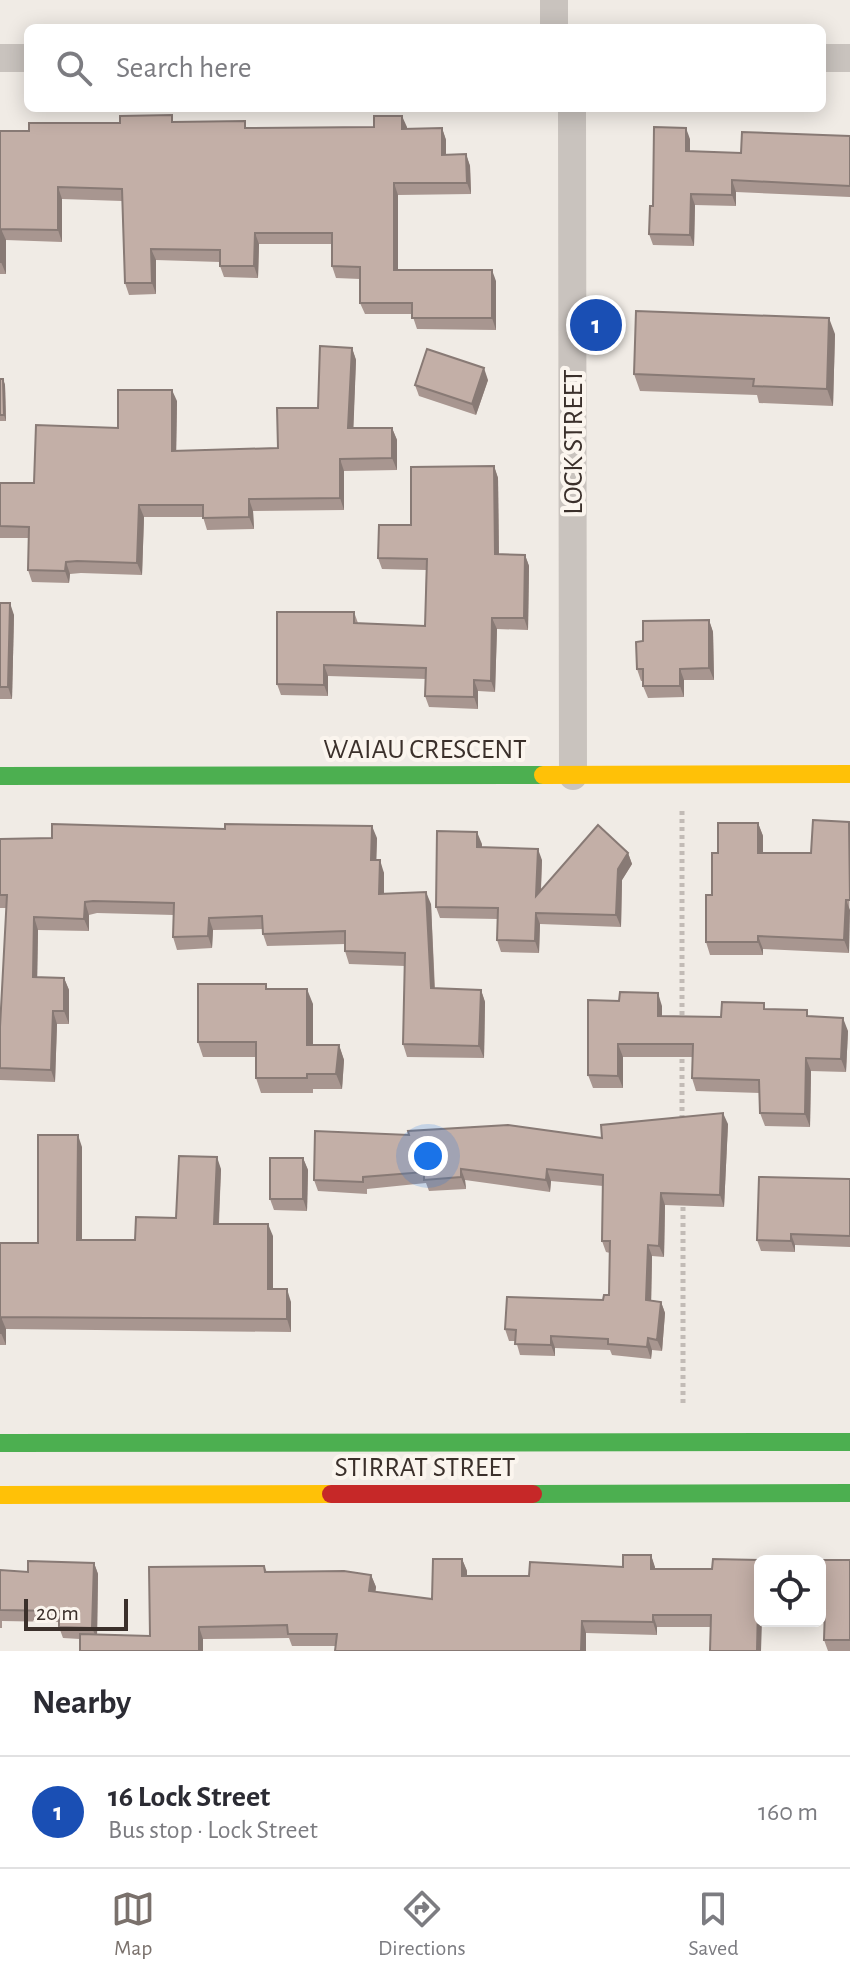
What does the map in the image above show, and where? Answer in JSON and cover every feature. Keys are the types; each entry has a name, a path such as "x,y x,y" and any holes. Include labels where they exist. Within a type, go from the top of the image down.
{"street":[{"path":"554,0 554,24"},
{"path":"0,58 24,58"},
{"path":"826,58 850,58"},
{"name":"LOCK STREET","path":"572,112 573,776"},
{"name":"WAIAU CRESCENT","path":"0,776 850,774"},
{"name":"STIRRAT STREET","path":"0,1443 281,1449 850,1442"},
{"name":"STIRRAT STREET","path":"0,1495 282,1488 850,1493"}],"path":[{"path":"682,774 682,1022"},
{"path":"682,1038 682,1132"},
{"path":"683,1195 683,1442"}],"building":[{"path":"172,115 172,122 245,121 245,128 374,127 374,116 402,116 402,129 442,128 442,155 466,154 467,183 394,183 394,270 492,270 492,318 412,318 412,303 360,303 360,267 332,266 332,233 255,233 254,266 220,266 220,250 151,249 152,283 125,283 122,189 58,187 58,230 1,229 0,262 0,131 29,131 29,123 120,123 120,116"},
{"path":"654,127 686,128 686,151 741,153 742,132 850,136 850,186 732,180 732,195 691,194 690,235 649,234 650,206 653,206"},
{"path":"636,311 829,318 827,389 753,386 754,379 634,374"},
{"path":"320,346 352,348 348,428 392,428 392,458 340,459 340,498 249,499 249,517 203,518 203,505 139,505 137,563 77,561 66,562 65,571 28,570 29,527 0,526 0,483 34,483 36,425 118,428 118,390 172,390 172,451 278,448 277,408 318,408"},
{"path":"427,349 484,368 472,404 415,385"},
{"path":"0,379 3,379 4,415 0,415"},
{"path":"494,466 495,554 525,555 524,618 492,618 491,681 474,680 474,697 425,696 426,668 324,665 324,685 277,684 277,612 354,612 354,623 425,626 427,559 378,558 379,525 411,525 411,467"},
{"path":"0,603 10,603 8,687 0,687"},
{"path":"709,620 709,668 680,669 680,686 643,686 643,669 637,669 636,642 643,641 643,621"},
{"path":"813,820 849,822 850,900 846,900 844,940 758,936 758,942 706,942 706,895 712,895 712,853 718,853 718,823 758,823 758,853 811,853"},
{"path":"52,824 225,829 225,824 372,826 371,860 380,860 379,894 426,892 431,988 481,990 479,1046 403,1044 405,953 345,951 345,931 263,934 262,916 209,918 208,936 173,937 174,903 93,901 85,902 84,919 34,917 33,977 64,978 64,1011 53,1011 51,1070 0,1068 7,895 0,895 0,839 52,838"},
{"path":"598,825 628,853 618,869 616,915 536,913 535,941 497,940 498,908 436,907 437,831 477,832 477,847 538,849 536,896"},
{"path":"198,984 266,984 266,989 307,989 307,1045 339,1045 336,1074 307,1074 307,1078 256,1078 256,1042 198,1042"},
{"path":"620,992 658,993 658,1016 721,1017 722,1002 764,1003 764,1009 807,1010 807,1016 843,1018 841,1059 806,1058 805,1114 760,1113 759,1080 692,1078 693,1044 618,1044 618,1076 588,1075 588,1000 619,1001"},
{"path":"723,1113 720,1195 661,1193 659,1246 648,1245 646,1300 661,1302 657,1340 648,1338 647,1347 608,1344 608,1339 551,1336 551,1345 515,1344 516,1330 505,1329 507,1297 603,1300 604,1295 609,1295 610,1241 602,1241 603,1175 547,1169 546,1180 461,1169 461,1177 424,1180 424,1172 363,1177 363,1182 314,1180 315,1131 409,1135 408,1131 508,1125 602,1138 601,1125"},
{"path":"38,1135 78,1135 77,1240 135,1240 136,1217 176,1218 179,1156 217,1157 214,1224 268,1224 268,1289 287,1289 287,1319 1,1317 0,1333 0,1243 38,1243"},
{"path":"270,1158 303,1158 303,1199 270,1199"},
{"path":"759,1177 850,1179 850,1236 791,1234 791,1241 757,1240"},
{"path":"623,1555 651,1555 651,1569 712,1569 713,1559 754,1560 757,1651 710,1651 711,1615 653,1615 653,1622 582,1621 581,1651 335,1651 337,1634 288,1634 287,1625 199,1627 199,1651 80,1651 80,1634 150,1636 149,1567 264,1566 265,1572 344,1571 371,1575 369,1591 432,1599 433,1559 462,1559 462,1576 529,1576 530,1562 623,1567"},
{"path":"826,1560 850,1560 850,1640 824,1640"},
{"path":"28,1561 94,1563 92,1628 59,1627 59,1611 0,1610 0,1570 28,1572"}],"traffic: fast":[{"path":"0,776 543,775"},
{"path":"0,1443 850,1442"},
{"path":"533,1494 850,1493"}],"traffic: slow":[{"path":"543,775 850,774"},
{"path":"0,1495 331,1494"}],"traffic: jam":[{"path":"331,1494 533,1494"}],"place":[{"name":"16 Lock Street","path":"596,325"}]}
